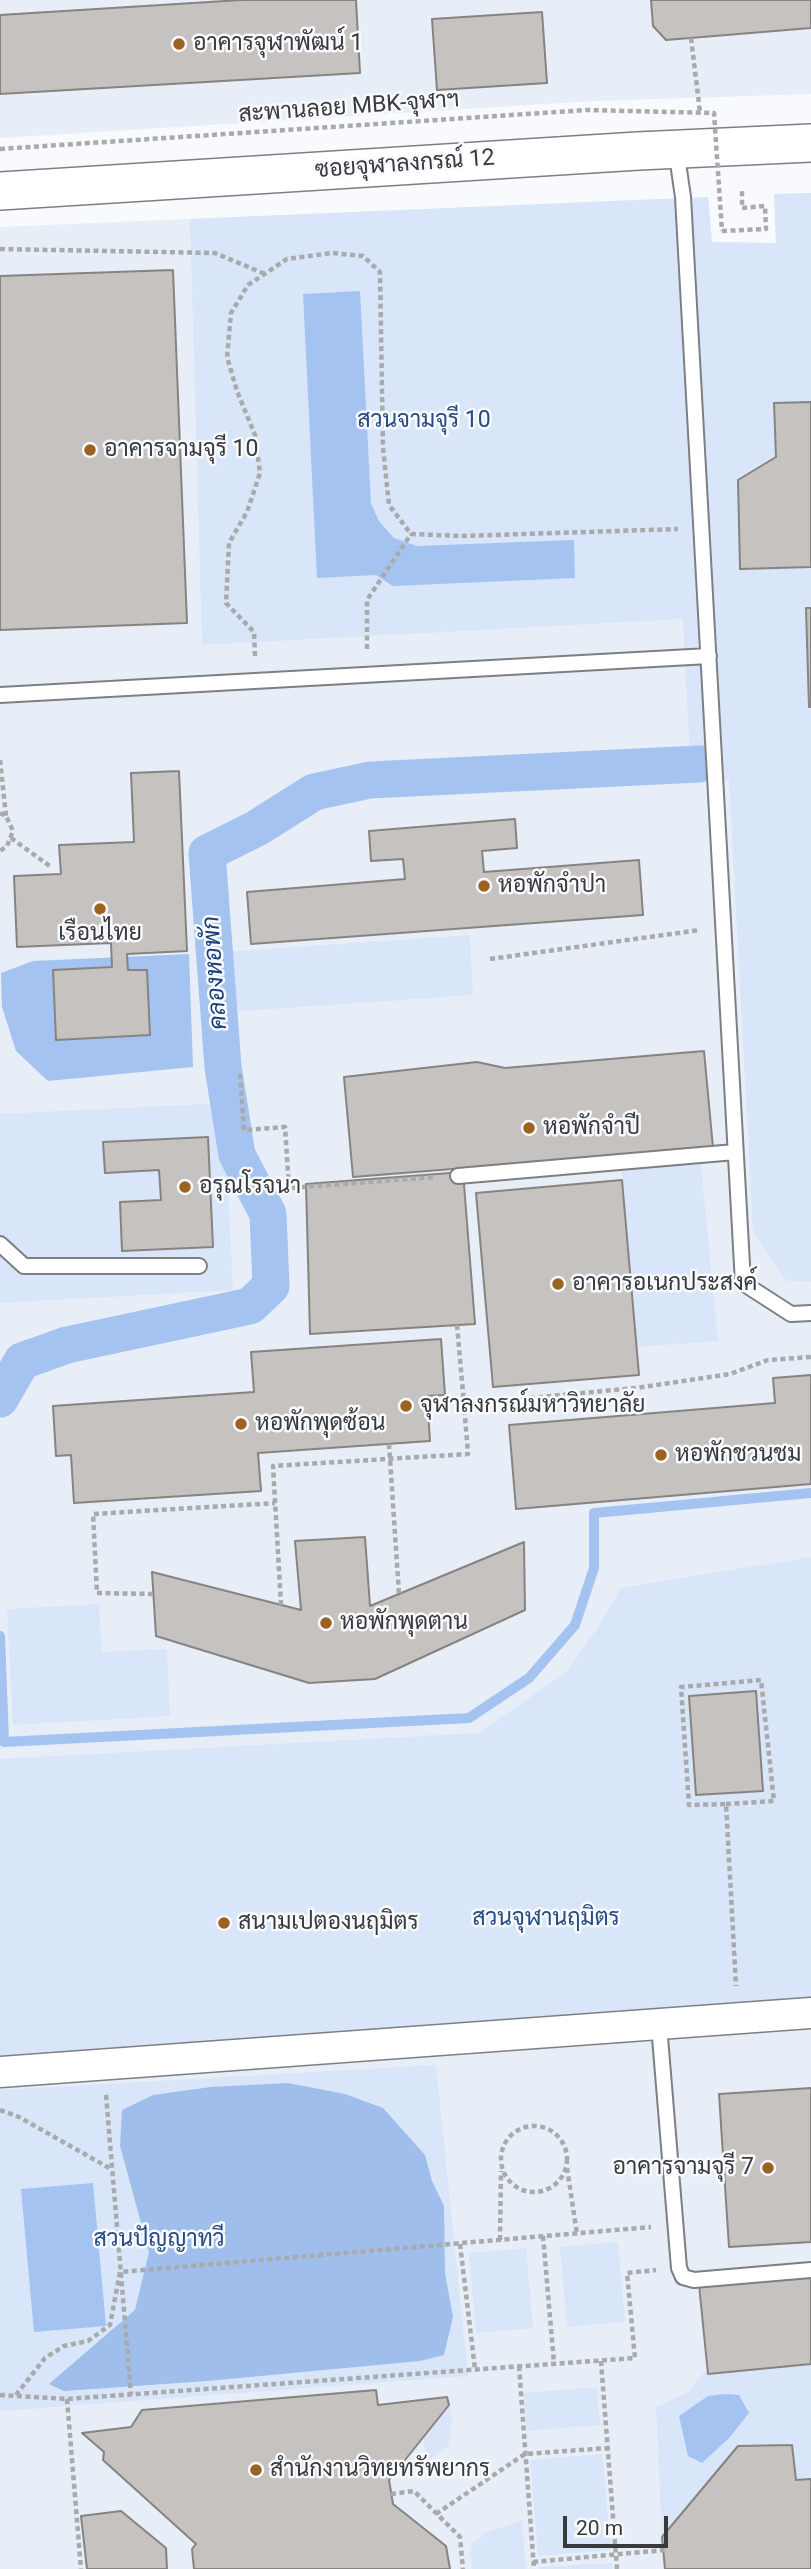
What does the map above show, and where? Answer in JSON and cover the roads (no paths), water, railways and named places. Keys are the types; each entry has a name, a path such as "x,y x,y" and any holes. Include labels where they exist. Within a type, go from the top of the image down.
{"street":[{"name":"ซอยจุฬาลงกรณ์ 12","path":"0,191 811,143"},
{"path":"0,2072 811,2014"}],"lane":[{"path":"676,149 683,197 743,1283 791,1314 811,1313"},
{"path":"0,695 709,656"},
{"path":"458,1176 735,1152"},
{"path":"0,1244 24,1266 200,1266"},
{"path":"659,2025 679,2268 686,2279 694,2280 811,2270"}],"waterway":[{"name":"คลองหอพัก","path":"0,1399 22,1361 67,1345 250,1306 271,1286 268,1214 237,1155 223,1067 207,853 257,828 314,792 370,780 699,764"},
{"path":"0,1636 4,1742 469,1718 529,1678 575,1625 594,1568 594,1513 811,1493"}],"place":[{"name":"อาคารจุฬาพัฒน์ 1","path":"179,44"},
{"name":"อาคารจามจุรี 10","path":"90,450"},
{"name":"หอพักจำปา","path":"484,886"},
{"name":"เรือนไทย","path":"100,909"},
{"name":"หอพักจำปี","path":"529,1128"},
{"name":"อรุณโรจนา","path":"185,1187"},
{"name":"อาคารอเนกประสงค์","path":"558,1284"},
{"name":"จุฬาลงกรณ์มหาวิทยาลัย","path":"406,1406"},
{"name":"หอพักพุดซ้อน","path":"241,1424"},
{"name":"หอพักชวนชม","path":"661,1455"},
{"name":"หอพักพุดตาน","path":"326,1623"},
{"name":"สนามเปตองนฤมิตร","path":"224,1923"},
{"name":"อาคารจามจุรี 7","path":"768,2168"},
{"name":"สำนักงานวิทยทรัพยากร","path":"256,2470"}],"park label":[{"name":"สวนจามจุรี 10","path":"424,421"},
{"name":"สวนจุฬานฤมิตร","path":"546,1919"},
{"name":"สวนปัญญาทวี","path":"159,2240"}]}
